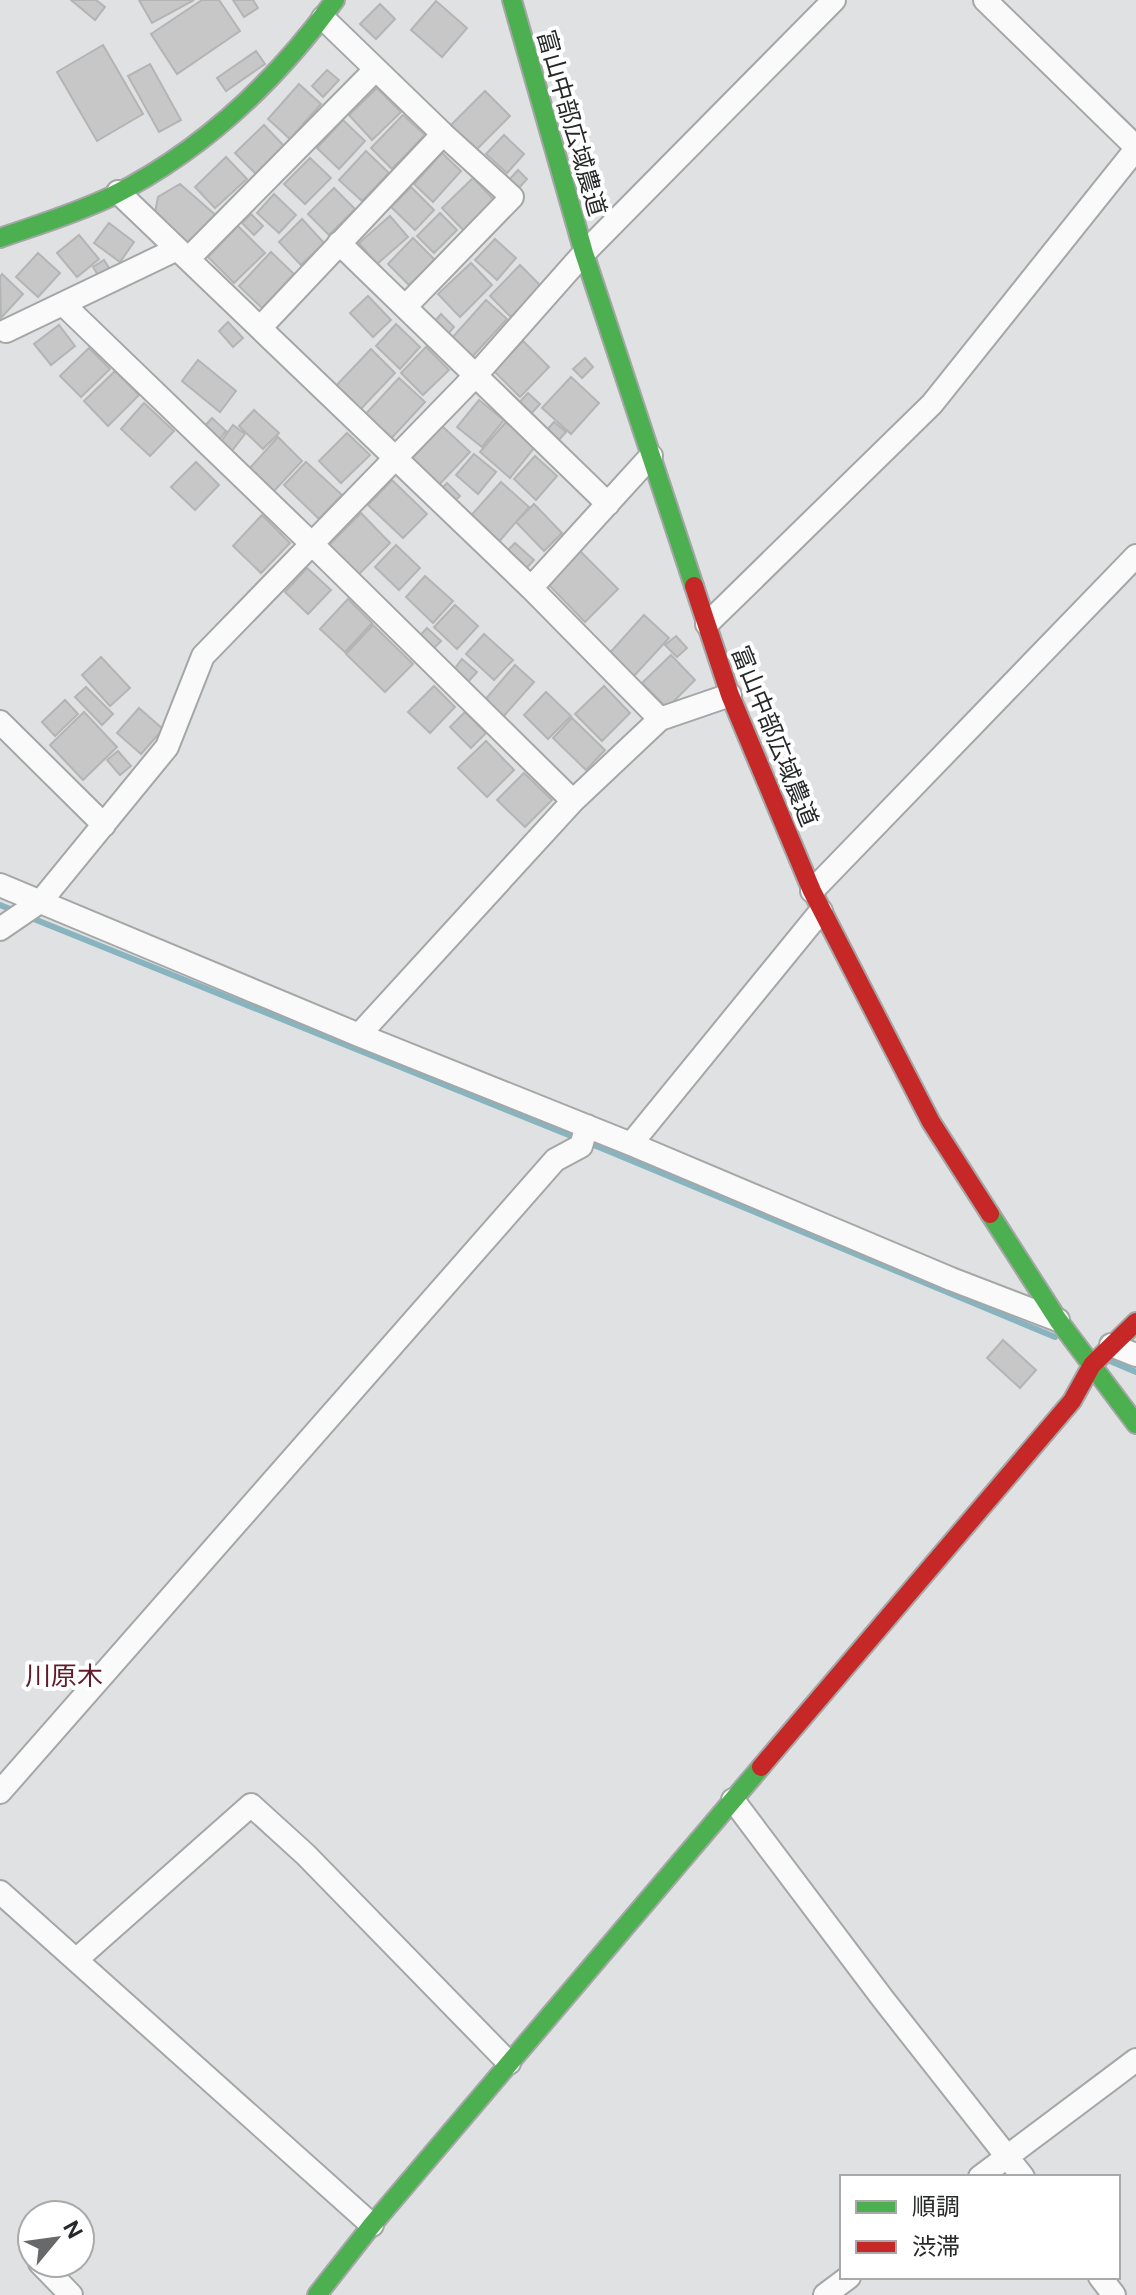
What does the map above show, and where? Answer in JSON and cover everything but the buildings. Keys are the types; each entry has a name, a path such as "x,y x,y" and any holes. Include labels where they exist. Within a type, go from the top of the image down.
{"street":[{"name":"富山中部広域農道","path":"512,0 584,253 730,695 816,901 931,1122 1058,1320 1136,1424"},
{"path":"0,929 41,901 167,747 203,656 476,375 584,253 834,0"},
{"path":"707,624 932,404 1136,148 985,0"},
{"path":"0,238 118,192 169,163 245,106 329,9 375,70 512,197 405,307"},
{"path":"6,331 182,254 375,70"},
{"path":"260,328 443,134"},
{"path":"118,192 531,588 660,719"},
{"path":"339,243 608,504"},
{"path":"63,304 573,801"},
{"path":"531,588 651,456"},
{"path":"631,1144 816,901 1136,556"},
{"path":"359,1035 573,801 660,719 730,695"},
{"path":"0,722 104,825"},
{"path":"0,885 951,1279 1058,1320"},
{"path":"0,1792 555,1160 581,1146 587,1126"},
{"path":"317,2295 372,2225 1072,1401 1092,1365 1136,1322"},
{"path":"1111,1345 1136,1355"},
{"path":"733,1800 883,1999 1021,2175"},
{"path":"76,1960 251,1805 306,1855 509,2063"},
{"path":"0,1892 372,2225"},
{"path":"983,2175 1136,2060"},
{"path":"56,2279 71,2295"},
{"path":"825,2295 846,2279"},
{"path":"1102,2279 1114,2295"}],"waterway":[{"path":"0,905 15,911"},
{"path":"29,917 606,1150 1055,1337"},
{"path":"1110,1361 1136,1372"}],"traffic: fast":[{"path":"0,238 110,197 175,159 262,86 335,0"},
{"path":"512,0 584,253 694,586"},
{"path":"990,1214 1058,1320 1136,1424"},
{"path":"317,2295 372,2225 761,1767"}],"traffic: jam":[{"path":"694,586 730,695 812,891 931,1122 990,1214"},
{"path":"761,1767 1072,1401 1092,1365 1136,1322"}],"district":[{"name":"川原木","path":"64,1676"}]}
